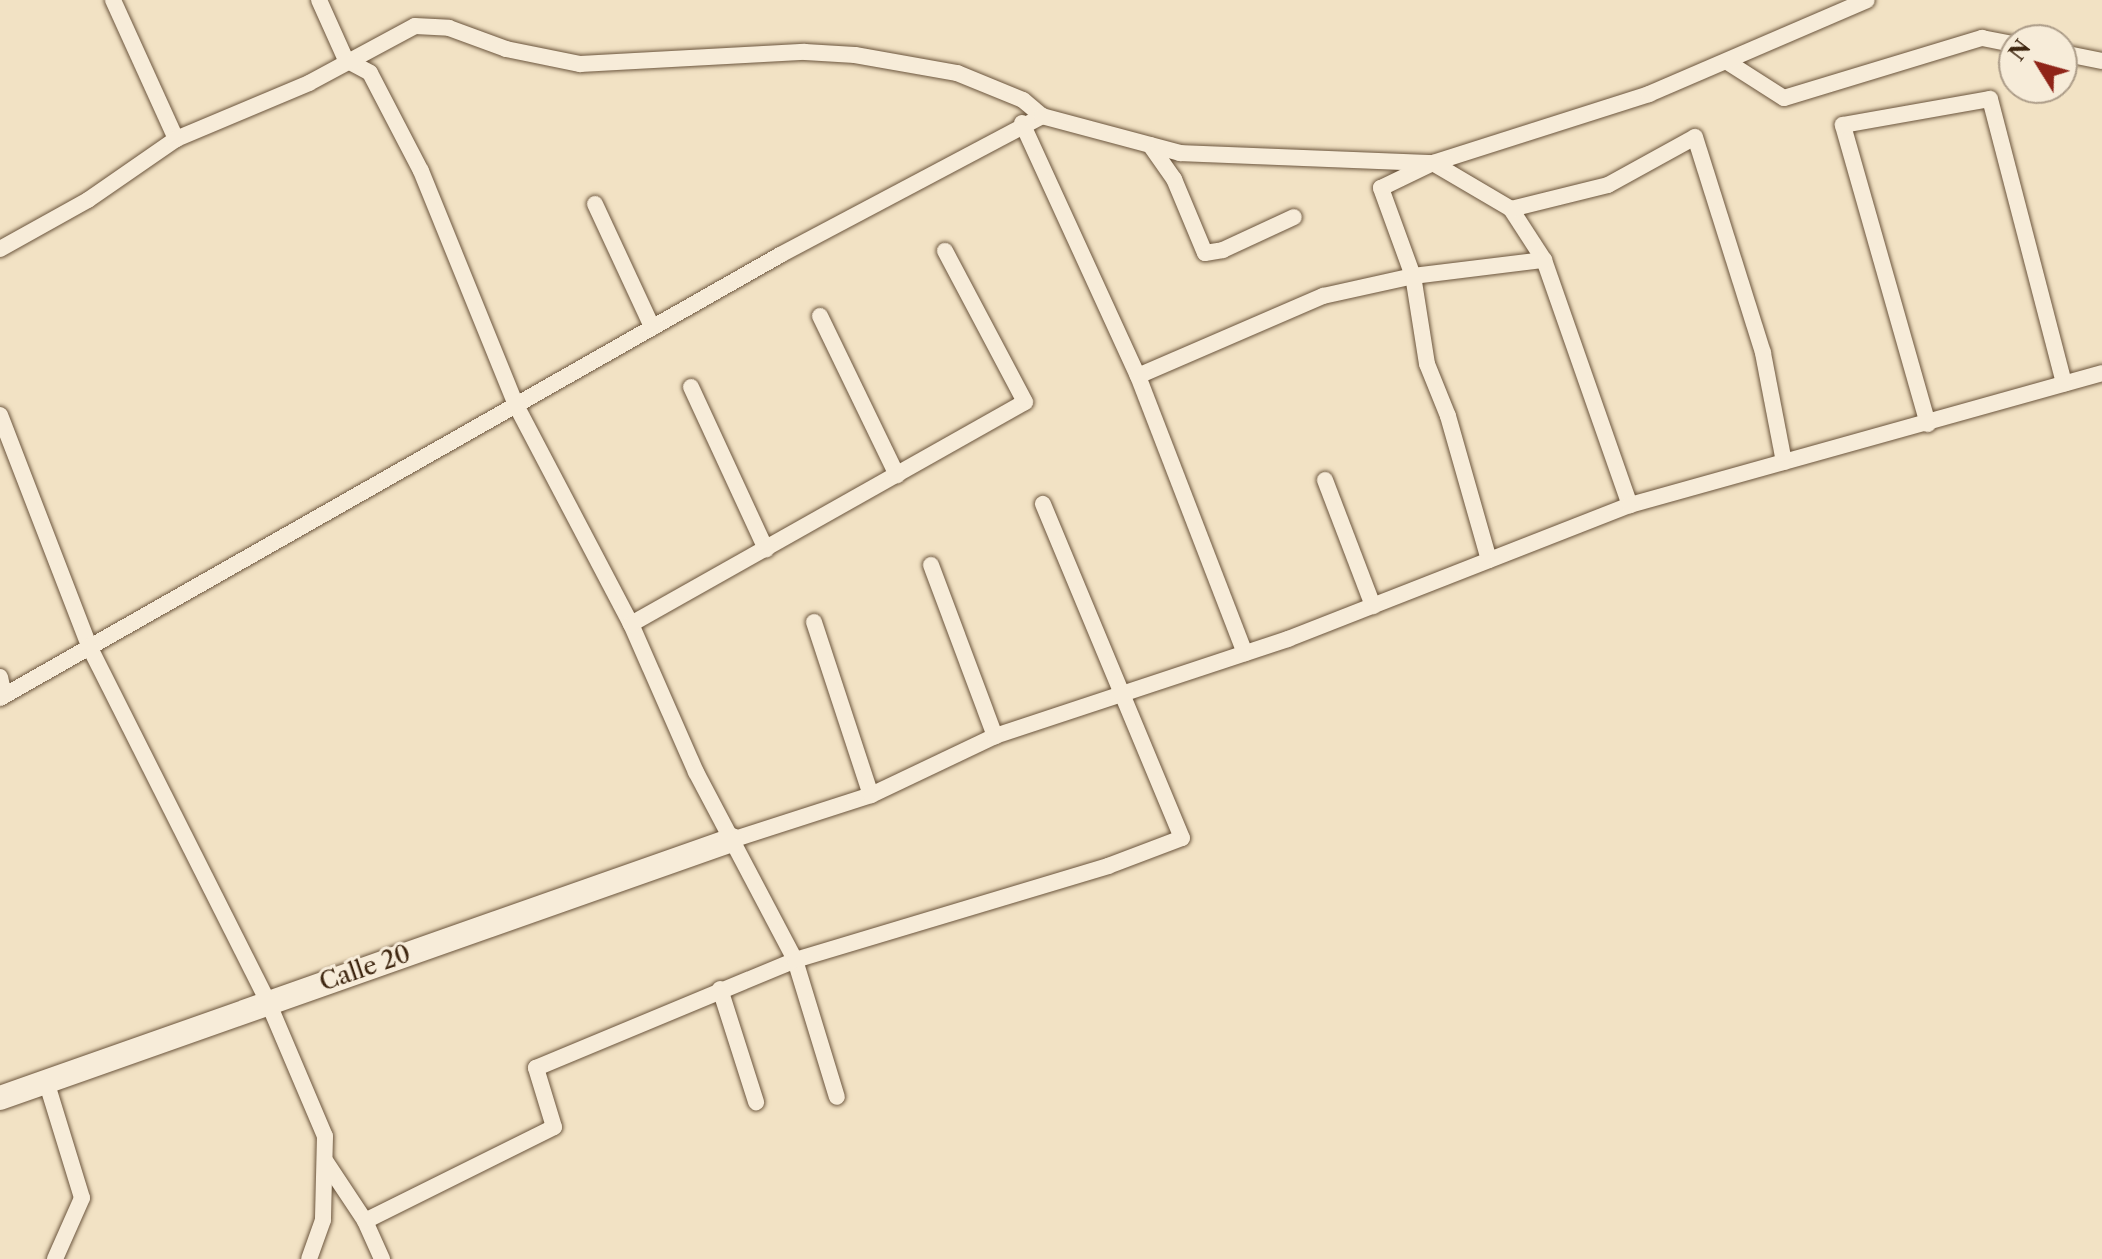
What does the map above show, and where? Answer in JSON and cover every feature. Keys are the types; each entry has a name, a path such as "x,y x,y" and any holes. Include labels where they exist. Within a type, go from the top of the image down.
{"main road":[{"name":"Calle 20","path":"0,1098 47,1084 268,1002 732,840"}],"street":[{"path":"113,0 176,139"},
{"path":"319,0 346,60 370,73 421,171 517,407 631,624 732,840 795,960 837,1097"},
{"path":"1489,560 1448,416 1427,364 1413,276 1381,188 1433,163 1649,94 1729,63 1867,0"},
{"path":"0,249 88,200 176,139 309,83 404,29 426,25 580,64 805,52 855,55 957,73 1023,100 1042,116 1180,153 1433,163 1511,209 1544,260 1630,505"},
{"path":"1729,63 1784,98 1982,38 1998,41"},
{"path":"2078,56 2102,61"},
{"path":"1928,424 1843,125 1990,99 2064,384"},
{"path":"0,677 2,697 517,407 652,327 1022,123 1042,116"},
{"path":"1022,123 1138,376 1245,653"},
{"path":"1511,209 1608,185 1695,137 1763,353 1784,462"},
{"path":"1150,145 1174,179 1205,253 1223,250 1294,217"},
{"path":"595,204 652,327"},
{"path":"631,624 1025,402 945,251"},
{"path":"1138,376 1323,296 1413,276 1544,260"},
{"path":"820,316 897,475"},
{"path":"732,840 871,795 995,736 1245,653 1630,505 2102,373"},
{"path":"691,387 766,549"},
{"path":"0,415 89,646 268,1002 325,1136 323,1220 309,1259"},
{"path":"1325,480 1373,606"},
{"path":"365,1221 554,1127 536,1068 795,960 1108,866 1182,838 1125,693 1043,504"},
{"path":"931,565 995,736"},
{"path":"814,622 871,795"},
{"path":"720,989 756,1102"},
{"path":"47,1084 82,1198 55,1259"},
{"path":"326,1162 365,1221 382,1259"}]}
